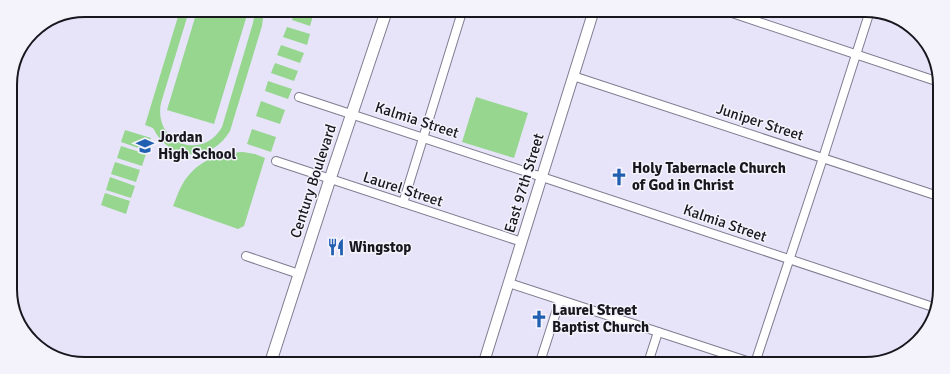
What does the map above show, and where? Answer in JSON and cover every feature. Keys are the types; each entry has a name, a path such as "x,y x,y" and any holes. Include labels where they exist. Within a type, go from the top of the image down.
{"main road":[{"name":"Century Boulevard","path":"272,357 384,17"}],"street":[{"path":"403,203 460,17"},
{"name":"East 97th Street","path":"486,357 592,17"},
{"path":"744,17 932,80"},
{"path":"756,357 824,158 868,17"},
{"name":"Juniper Street","path":"574,76 933,194"},
{"name":"Kalmia Street","path":"299,97 542,176 931,306"},
{"name":"Laurel Street","path":"276,161 522,242"},
{"path":"246,256 299,274"},
{"path":"509,283 735,357"},
{"path":"542,357 560,300"},
{"path":"650,357 658,332"}],"green space":[{"path":"178,17 187,17 161,103 161,117 164,129 172,137 181,143 192,145 203,144 213,138 222,127 254,17 263,17 262,26 230,131 222,141 212,149 202,153 191,154 180,152 170,147 160,139 153,128 145,125"},
{"path":"195,17 246,17 214,124 167,110"},
{"path":"293,17 313,17 310,26 292,20"},
{"path":"287,27 310,34 307,45 283,37"},
{"path":"281,45 304,53 300,63 277,55"},
{"path":"275,63 298,71 294,81 271,73"},
{"path":"268,81 292,89 288,99 265,91"},
{"path":"476,97 528,113 514,158 462,142"},
{"path":"261,101 285,110 280,124 256,116"},
{"path":"252,129 276,137 271,152 247,144"},
{"path":"125,130 151,138 147,151 121,142"},
{"path":"121,146 146,154 142,166 117,158"},
{"path":"243,152 255,154 265,158 244,226 238,229 173,206 182,185 193,170 208,160 224,154"},
{"path":"115,162 140,170 136,182 111,174"},
{"path":"110,177 135,186 131,198 106,190"},
{"path":"105,193 130,201 126,214 101,205"}],"place":[{"name":"Jordan High School","path":"145,146"},
{"name":"Holy Tabernacle Church of God in Christ","path":"619,177"},
{"name":"Wingstop","path":"336,247"},
{"name":"Laurel Street Baptist Church","path":"539,319"}]}
